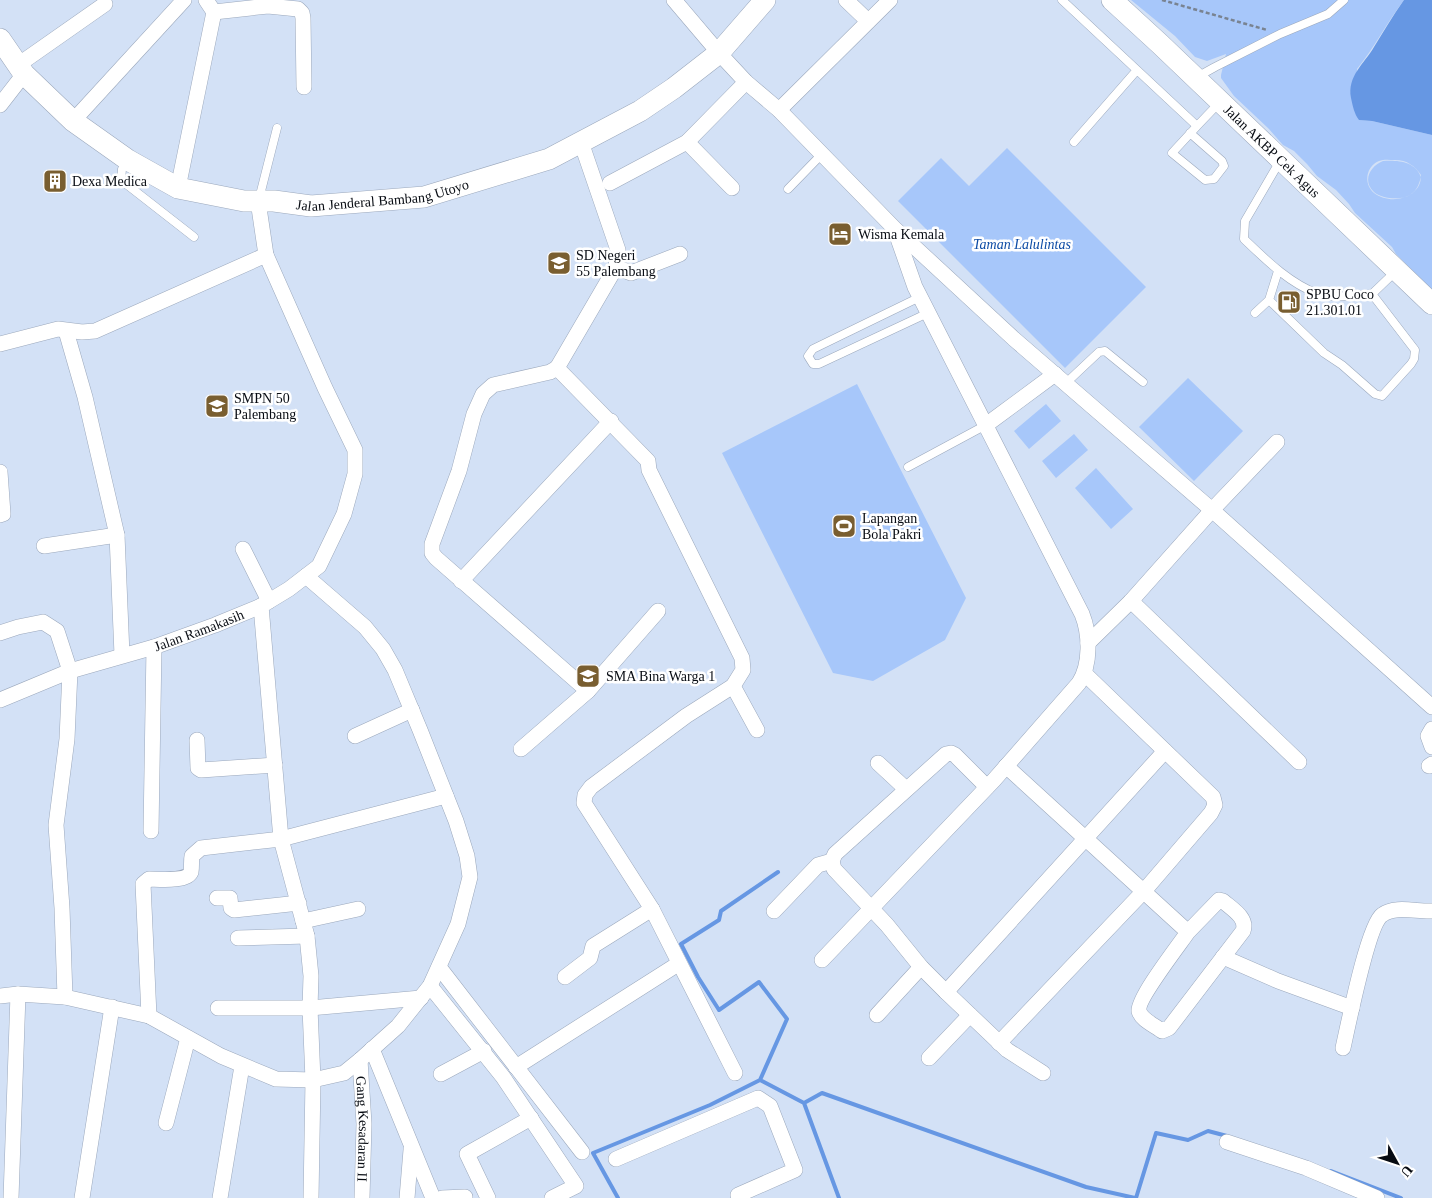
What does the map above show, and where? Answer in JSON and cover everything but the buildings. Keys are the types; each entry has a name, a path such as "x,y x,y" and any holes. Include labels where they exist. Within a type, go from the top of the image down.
{"street":[{"path":"73,121 184,0"},
{"path":"674,0 746,82 779,110 894,228 1014,339 1212,510 1432,707"},
{"name":"Jalan Jenderal Bambang Utoyo","path":"0,38 21,70 73,121 128,160 178,188 228,198 311,206 424,197 549,159 640,110 674,88 719,53 765,0"},
{"path":"846,0 868,21"},
{"path":"779,110 890,0"},
{"name":"Jalan AKBP Cek Agus","path":"1112,0 1432,304"},
{"path":"0,106 21,70 105,4"},
{"path":"178,188 210,6 268,6 298,9 302,13 303,18 304,87"},
{"path":"610,183 687,142 746,82"},
{"path":"581,142 618,250 616,268 558,368 550,372 493,384 483,394 474,414 459,471 432,544 432,552 461,581 588,691"},
{"path":"687,142 732,188"},
{"name":"Jalan Ramakasih","path":"0,700 70,671 154,647 265,603 289,589 319,566 344,514 355,474 355,450 325,388 266,255 258,201"},
{"path":"822,960 872,910 987,787 1080,683 1085,674 1088,643 1087,628 1082,614 920,297 906,266 894,228"},
{"path":"616,268 631,273 680,254"},
{"path":"0,344 53,330 96,331 266,255"},
{"path":"66,331 85,396 117,535 122,655"},
{"path":"558,368 648,461 650,470 742,658 743,670 733,686 686,716 591,787 585,795 584,803 652,909 678,964 735,1072"},
{"path":"986,425 1061,379"},
{"path":"461,581 611,421"},
{"path":"1088,643 1131,601 1212,510 1277,442"},
{"path":"0,472 4,514 0,515"},
{"path":"44,546 117,535"},
{"path":"243,549 265,603 275,765 282,839 305,928 311,976 310,1008 313,1080 311,1198"},
{"path":"0,996 18,994 65,997 149,1016 242,1066 276,1079 313,1080 344,1073 398,1026 426,992 439,968 458,924 470,877 467,856 412,710 395,670 383,649 365,627 306,576"},
{"path":"1131,601 1299,762"},
{"path":"521,749 588,691 658,611"},
{"path":"0,632 18,626 43,622 57,632 70,671 67,739 56,825 62,908 65,997"},
{"path":"151,831 154,647"},
{"path":"999,1042 1144,891 1211,813 1215,805 1213,797 1085,674"},
{"path":"733,686 757,730"},
{"path":"355,736 412,710"},
{"path":"1432,729 1428,736 1432,747"},
{"path":"197,740 198,768 201,770 275,765"},
{"path":"946,992 1165,751"},
{"path":"987,787 951,752 946,754 835,854 832,860 834,869 887,925 921,967 1007,1050 1043,1073"},
{"path":"878,763 906,789"},
{"path":"1006,766 1188,932"},
{"path":"149,1016 143,884 145,881 149,879 183,878 188,876 191,871 192,856 201,848 282,839 446,796"},
{"path":"774,911 818,865 832,860"},
{"path":"217,898 230,898 231,908 234,910 299,903"},
{"path":"1219,900 1223,901 1244,920 1245,925 1243,931 1170,1028 1162,1031 1144,1018 1139,1008 1141,1001 1188,932 1219,900"},
{"path":"238,938 305,928 358,909"},
{"path":"565,977 590,958 593,946 652,909"},
{"path":"1343,1048 1370,938 1378,919 1390,911 1432,911"},
{"path":"1223,957 1278,982 1352,1008"},
{"path":"516,1067 678,964"},
{"path":"877,1014 921,967"},
{"path":"439,968 582,1152"},
{"path":"218,1008 310,1008 426,992"},
{"path":"426,992 484,1051 576,1186 552,1198"},
{"path":"11,1198 18,994"},
{"path":"82,1198 112,1008"},
{"path":"929,1058 970,1015"},
{"path":"166,1123 188,1038"},
{"path":"440,1074 484,1051"},
{"path":"366,1055 411,1146 432,1198"},
{"name":"Gang Kesadaran II","path":"362,1198 366,1055"},
{"path":"220,1198 242,1066"},
{"path":"616,1159 758,1098 770,1106 795,1170 736,1197"},
{"path":"488,1198 467,1154 531,1118"},
{"path":"1227,1142 1306,1168 1378,1198"},
{"path":"407,1198 411,1146"},
{"path":"442,1198 465,1197"}],"lane":[{"path":"1062,0 1197,126"},
{"path":"1196,78 1280,34 1328,14 1344,0"},
{"path":"1074,142 1137,70"},
{"path":"1190,133 1222,161 1224,166 1214,180 1205,180 1172,153 1190,133 1221,102"},
{"path":"258,201 277,128"},
{"path":"788,189 822,154"},
{"path":"128,160 122,169 121,180 194,237"},
{"path":"1280,160 1245,221 1244,239 1278,271 1319,294 1332,296 1372,294 1396,271"},
{"path":"1255,313 1269,300 1278,271"},
{"path":"1269,300 1324,353 1342,365 1375,394 1382,396 1410,364 1414,358 1414,350 1372,294"},
{"path":"920,297 813,348 808,356 813,364 819,364 928,313"},
{"path":"1061,379 1099,352 1105,351 1143,382"},
{"path":"908,467 986,425"}],"path":[{"path":"1162,0 1280,34"}],"green space":[{"path":"1131,0 1404,0 1357,69 1359,120 1372,121 1432,135 1432,290 1396,254 1392,247 1355,213 1336,190 1317,176 1294,151 1283,145 1234,96 1221,78 1226,54 1207,61 1195,57 1175,36","holes":["1381,160 1399,160 1410,164 1421,175 1420,183 1416,189 1404,198 1397,199 1381,197 1374,193 1367,180 1371,167"]},
{"name":"Taman Lalulintas","path":"1007,148 1146,287 1065,368 898,201 941,158 969,186"},
{"path":"1383,161 1400,161 1410,165 1421,177 1418,187 1403,198 1382,196 1374,192 1370,188 1369,174 1374,166"},
{"path":"1188,378 1243,431 1194,481 1139,427"},
{"name":"Lapangan Bola Pakri","path":"857,384 966,598 945,640 873,681 833,673 722,453"},
{"path":"1046,404 1061,421 1029,449 1014,431"},
{"path":"1074,434 1088,450 1056,478 1042,461"},
{"path":"1096,468 1133,509 1111,529 1075,488"}],"shaded area":[{"path":"1404,0 1432,0 1432,135 1372,121 1359,120 1351,98 1351,83 1357,71"}],"waterway":[{"path":"760,1080 787,1019 759,982 719,1010 698,977 681,944 719,920 721,911 778,872"},
{"path":"618,1198 593,1153 710,1105 760,1080 804,1103 822,1093 1086,1187 1135,1198"},
{"path":"804,1103 839,1198"},
{"path":"1136,1198 1156,1133 1188,1140 1208,1131 1227,1136"},
{"path":"1331,1171 1401,1198"}],"place":[{"name":"Dexa Medica","path":"55,181"},
{"name":"Wisma Kemala","path":"840,234"},
{"name":"SD Negeri 55 Palembang","path":"559,263"},
{"name":"SPBU Coco 21.301.01","path":"1289,302"},
{"name":"SMPN 50 Palembang","path":"217,406"},
{"name":"Lapangan Bola Pakri","path":"844,526"},
{"name":"SMA Bina Warga 1","path":"588,676"}]}
